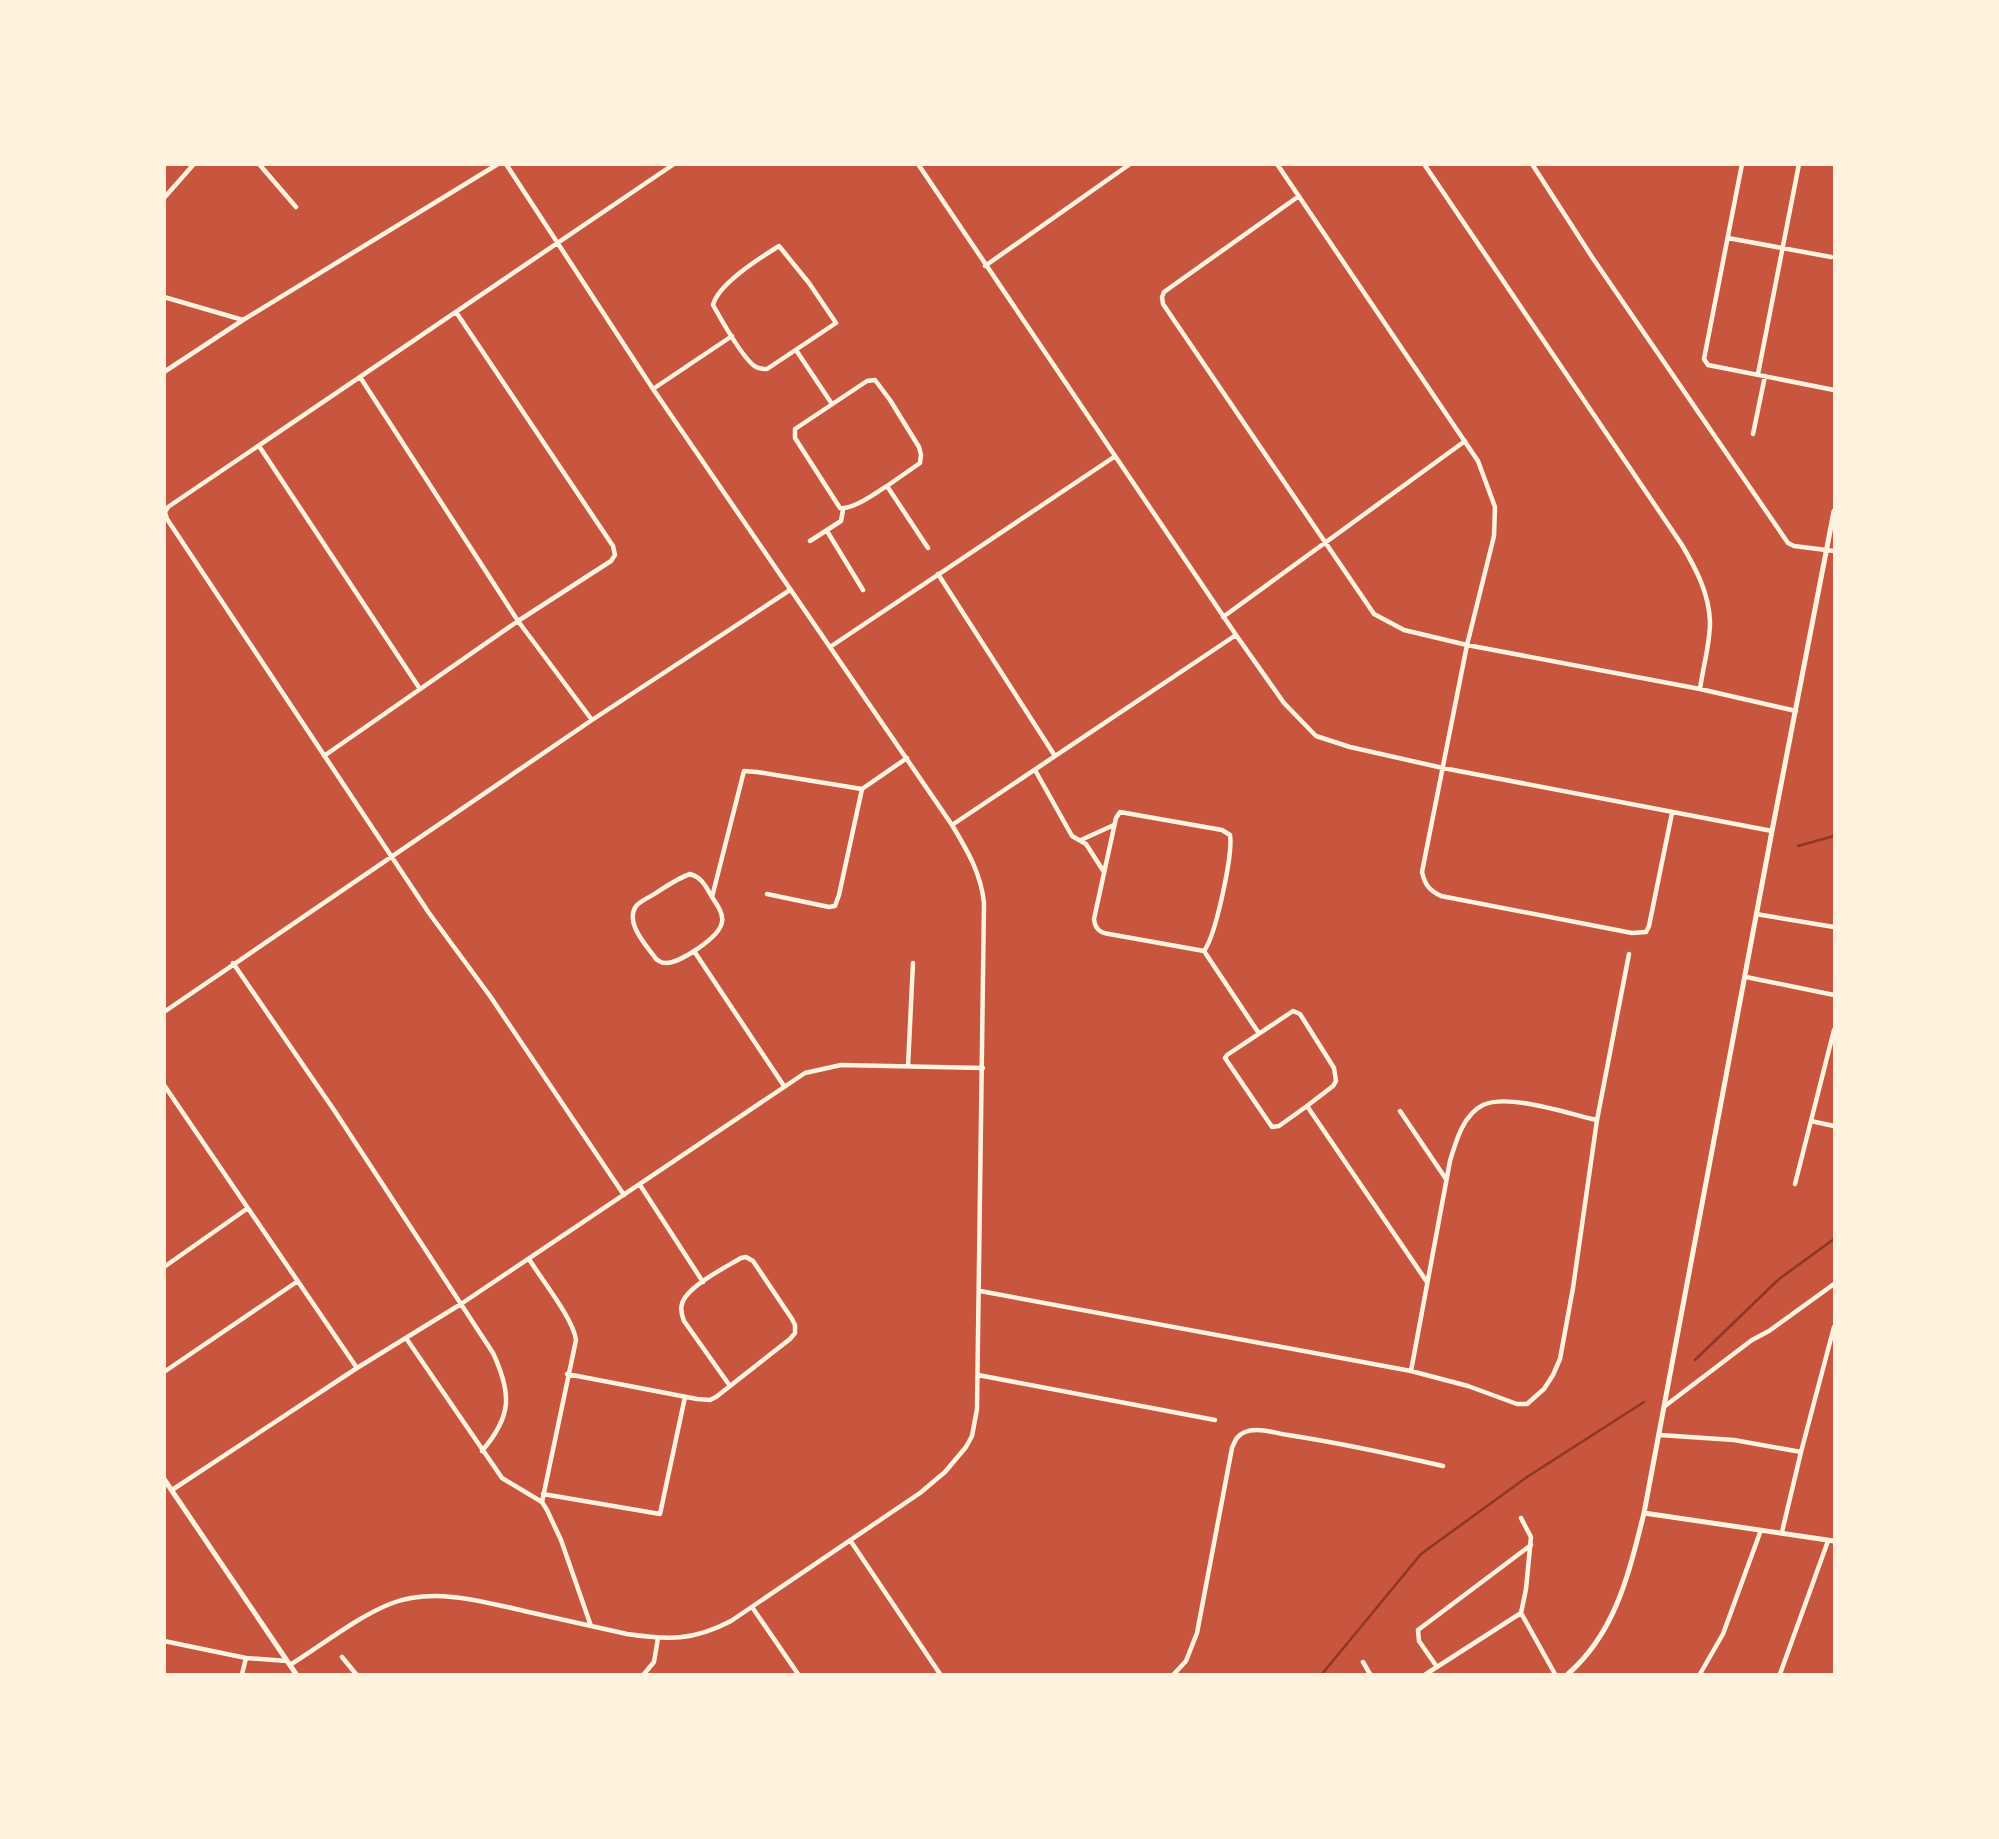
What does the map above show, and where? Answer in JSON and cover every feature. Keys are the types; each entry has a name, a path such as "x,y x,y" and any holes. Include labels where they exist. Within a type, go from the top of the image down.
{"street":[{"path":"164,198 194,164"},
{"path":"259,164 296,208"},
{"path":"164,1641 246,1658 288,1663 391,1603 431,1596 469,1600 658,1638 684,1637 715,1629 752,1607 920,1493 957,1459 972,1436 978,1375 983,1068 983,891 976,868 952,825 653,389 506,164"},
{"path":"624,1195 324,757 174,530 165,512 168,507 674,164"},
{"path":"918,164 1223,617 1284,704 1316,736 1350,747 1443,768 1772,831"},
{"path":"985,266 1130,164"},
{"path":"1277,164 1478,461 1495,507 1494,536 1467,645 1422,872 1425,885 1441,896 1632,933 1646,932 1672,813"},
{"path":"1424,164 1698,571 1706,594 1710,623 1700,689"},
{"path":"1532,164 1592,257 1788,543 1835,551"},
{"path":"1742,164 1704,359 1708,365 1835,390"},
{"path":"1758,374 1799,164"},
{"path":"164,372 243,320 497,165"},
{"path":"1299,196 1164,292 1163,304 1374,614 1404,630 1467,645 1700,689 1796,711"},
{"path":"1728,238 1831,257"},
{"path":"779,246 836,323 796,350 767,369 758,369 732,336 713,305 715,297 733,279 779,246"},
{"path":"164,297 243,320"},
{"path":"324,757 518,621 611,561 615,555 613,546 456,312"},
{"path":"653,389 732,336"},
{"path":"796,350 832,404"},
{"path":"1753,434 1765,376"},
{"path":"360,377 518,621 593,720"},
{"path":"873,379 890,400 919,447 920,463 887,486 843,510 795,438 794,432 873,379"},
{"path":"1223,617 1465,441"},
{"path":"259,446 420,689"},
{"path":"830,647 1114,457"},
{"path":"887,486 928,548"},
{"path":"810,541 843,520 843,510"},
{"path":"1571,1674 1598,1641 1619,1603 1644,1513 1756,914 1835,511"},
{"path":"827,531 863,590"},
{"path":"938,574 1055,756"},
{"path":"164,1012 391,856 790,590"},
{"path":"952,825 1236,635"},
{"path":"767,894 835,906 862,789 907,758"},
{"path":"1035,769 1072,836 1086,844 1104,872"},
{"path":"712,897 744,771 862,789"},
{"path":"1205,951 1217,918 1230,835 1222,830 1124,813 1117,815 1094,919 1098,930 1205,951 1258,1032"},
{"path":"1081,841 1115,824"},
{"path":"690,874 702,881 712,897 723,921 715,935 694,951 667,963 656,959 635,928 635,909 678,879 690,874"},
{"path":"1756,914 1835,927"},
{"path":"694,951 784,1086"},
{"path":"980,1291 1411,1371 1468,1386 1517,1404 1527,1404 1544,1389 1560,1359 1597,1120 1629,954"},
{"path":"233,963 334,1110 493,1353 507,1397 505,1415 500,1427 482,1451"},
{"path":"908,1066 913,963"},
{"path":"1746,977 1835,995"},
{"path":"1293,1011 1300,1014 1336,1075 1334,1086 1307,1106 1279,1126 1272,1127 1225,1058 1258,1032 1293,1011"},
{"path":"1796,1184 1835,1030"},
{"path":"1828,1061 1835,1063"},
{"path":"172,1490 357,1368 461,1304 805,1073 841,1065 983,1068"},
{"path":"164,1085 357,1368"},
{"path":"1411,1371 1447,1180 1455,1144 1462,1127 1483,1106 1507,1101 1597,1120"},
{"path":"1307,1106 1427,1282"},
{"path":"1400,1111 1447,1180"},
{"path":"1811,1122 1835,1126"},
{"path":"640,1185 704,1282"},
{"path":"164,1267 248,1208"},
{"path":"567,1374 685,1397 710,1399 730,1386 790,1339 794,1333 795,1325 750,1258 741,1258 704,1282 687,1295 682,1303 682,1317 730,1386"},
{"path":"528,1259 566,1316 576,1340 542,1502"},
{"path":"164,1372 298,1281"},
{"path":"1665,1406 1752,1340 1835,1284"},
{"path":"1782,1532 1835,1327"},
{"path":"405,1338 502,1478 542,1502 561,1540 592,1626"},
{"path":"978,1375 1215,1420"},
{"path":"544,1494 660,1514 685,1397"},
{"path":"1174,1675 1186,1661 1197,1633 1232,1448 1235,1439 1242,1433 1251,1430 1263,1431 1335,1442 1443,1466"},
{"path":"1660,1436 1734,1440 1801,1452"},
{"path":"164,1479 296,1675"},
{"path":"1644,1513 1831,1541 1780,1675"},
{"path":"1521,1518 1529,1530 1531,1545 1521,1613 1555,1675"},
{"path":"1700,1675 1723,1634 1760,1530"},
{"path":"850,1540 940,1675"},
{"path":"1437,1667 1419,1641 1418,1630 1531,1545"},
{"path":"752,1607 798,1675"},
{"path":"1426,1675 1521,1613"},
{"path":"644,1675 654,1662 658,1638"},
{"path":"342,1657 355,1675"},
{"path":"242,1675 246,1658"},
{"path":"1363,1662 1370,1675"}],"waterway":[{"path":"1798,846 1834,836"},
{"path":"1695,1360 1779,1279 1834,1239"},
{"path":"1322,1674 1421,1554 1527,1477 1644,1402"}]}
